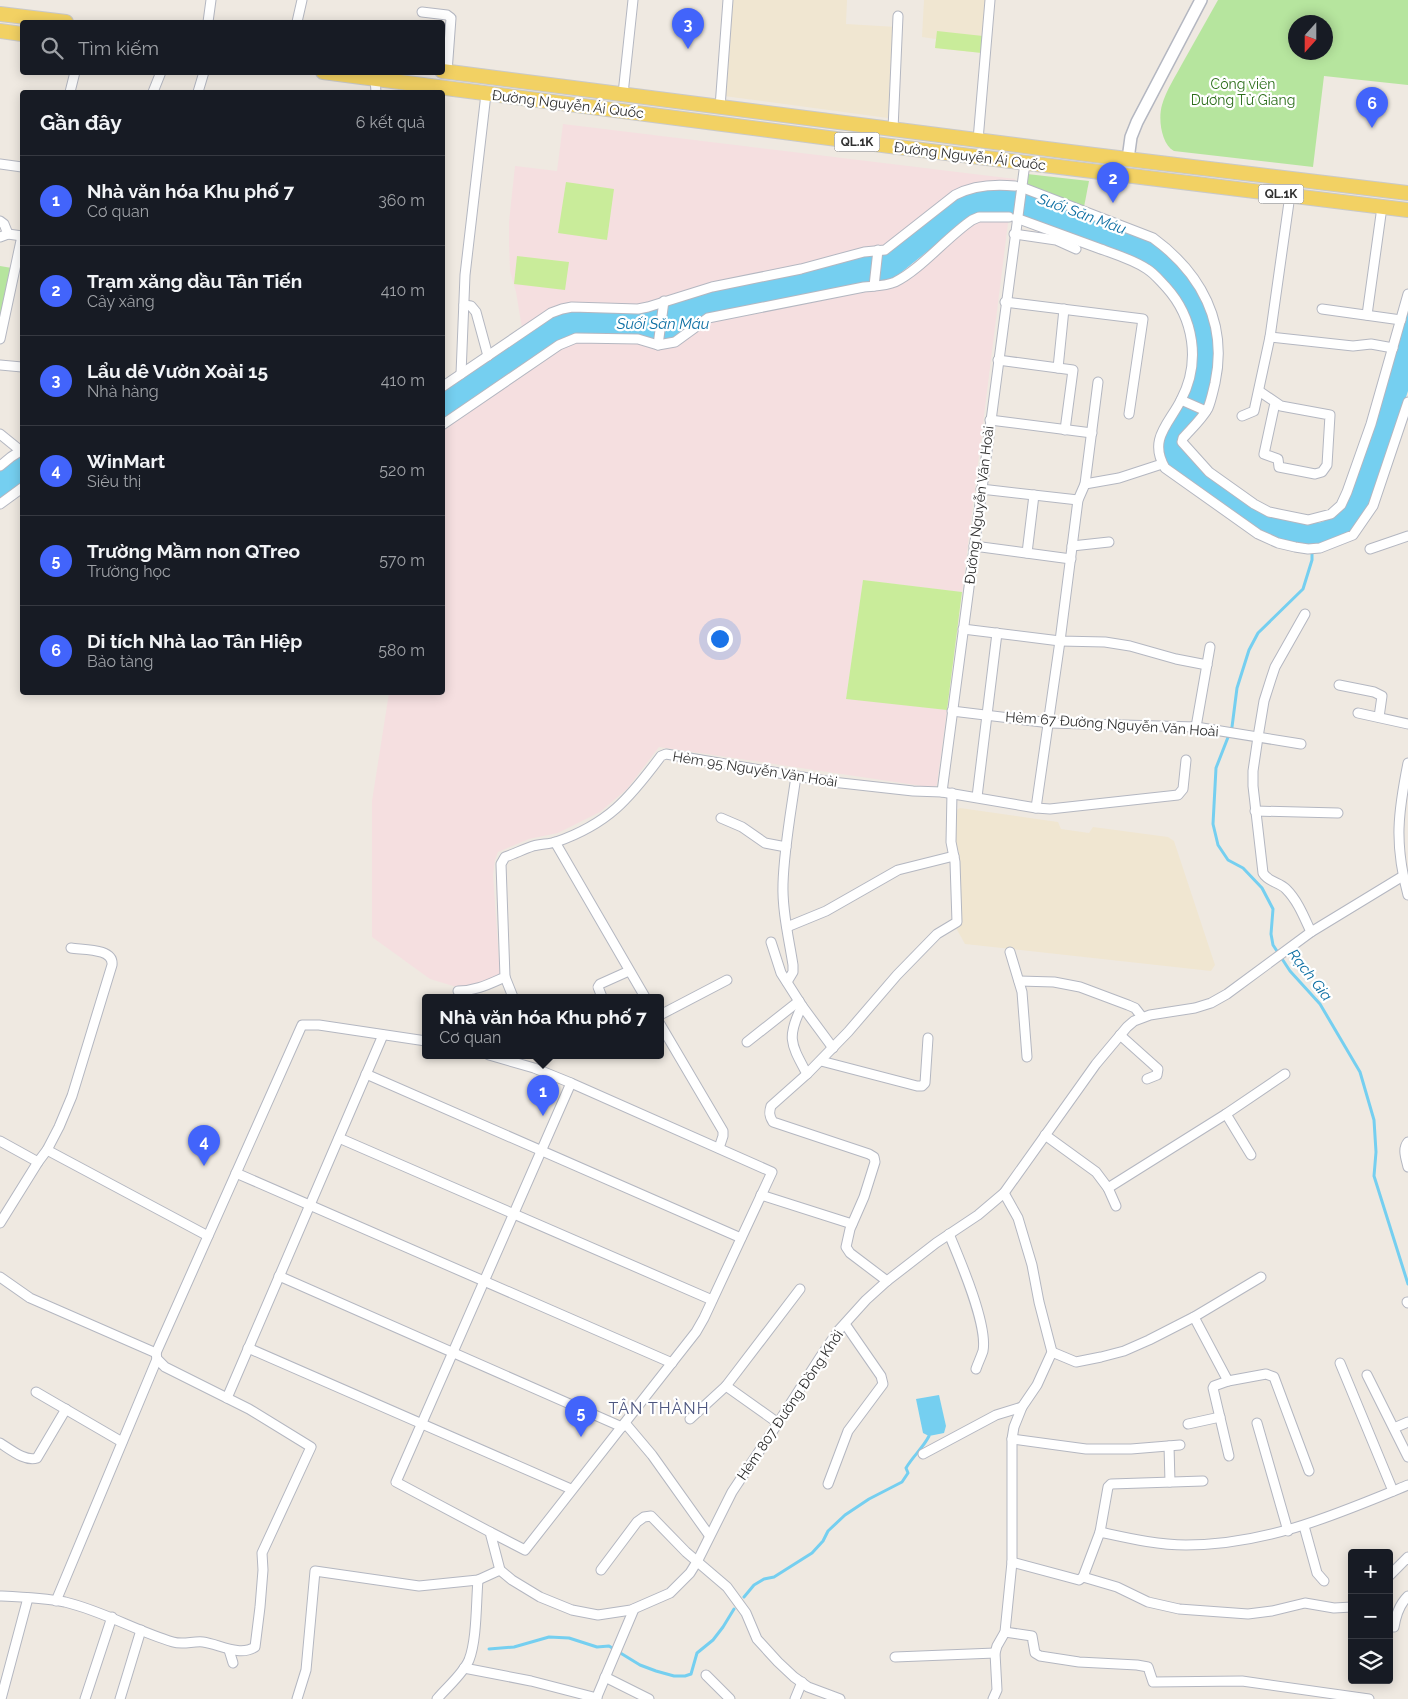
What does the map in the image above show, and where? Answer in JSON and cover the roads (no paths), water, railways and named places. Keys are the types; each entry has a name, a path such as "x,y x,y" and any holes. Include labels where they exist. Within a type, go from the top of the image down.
{"main road":[{"path":"1126,174 1131,137 1137,122 1201,0"},
{"path":"0,14 50,20"},
{"path":"0,31 20,34"},
{"name":"Đường Nguyễn Ái Quốc","path":"445,72 1128,160 1408,193"},
{"name":"Đường Nguyễn Ái Quốc","path":"334,75 376,86 431,90"},
{"name":"Đường Nguyễn Ái Quốc","path":"445,91 486,94 1408,210"},
{"path":"621,111 623,94"}],"street":[{"path":"208,20 212,0"},
{"path":"297,20 302,0"},
{"path":"623,94 633,0"},
{"path":"720,107 728,0"},
{"path":"978,140 990,0"},
{"path":"422,12 447,15 451,18 445,72"},
{"path":"893,129 898,16"},
{"path":"73,90 75,75"},
{"path":"154,90 160,75"},
{"path":"199,90 203,75"},
{"path":"461,374 465,275 486,94"},
{"path":"1018,186 1025,162"},
{"path":"0,164 20,167"},
{"path":"445,385 551,313 562,309 581,307 638,309 712,286 885,250 955,195 965,190 1003,185 1018,186 1153,238 1167,249 1191,274 1207,302 1218,338 1219,356 1217,374 1206,411 1183,438 1182,442 1209,472 1254,504 1269,512 1308,520 1331,514 1341,505 1347,492 1370,424 1408,294"},
{"name":"Đường Nguyễn Văn Hoài","path":"942,792 1014,234 1013,217 1018,186"},
{"path":"1242,416 1253,412 1270,337 1290,195"},
{"path":"1367,315 1382,207"},
{"path":"445,423 570,339 638,339 658,345 675,342 705,320 711,318 895,282 972,220 979,217 1013,217 1127,259 1147,268 1175,297 1182,309 1192,338 1192,370 1181,400 1160,434 1158,445 1159,458 1162,464 1172,473 1258,534 1278,542 1308,549 1320,548 1353,535 1373,506 1408,402"},
{"path":"0,221 4,224 4,235 20,236"},
{"path":"1014,234 1056,240 1076,249"},
{"path":"0,339 20,245"},
{"path":"874,286 878,250"},
{"path":"658,345 664,301"},
{"path":"1005,302 1143,319 1129,414"},
{"path":"464,305 470,306 476,312 488,356"},
{"path":"1058,368 1064,309"},
{"path":"1322,309 1401,320"},
{"path":"1270,337 1353,346 1371,344 1393,348"},
{"path":"998,360 1073,370 1065,430"},
{"path":"0,365 20,367"},
{"path":"1036,808 1078,500 1085,484 1098,382"},
{"path":"1258,392 1281,406 1330,414 1327,465 1322,472 1315,474 1279,467 1278,458 1264,454 1275,403"},
{"path":"1181,400 1206,411"},
{"path":"990,420 1092,433"},
{"path":"0,434 20,449"},
{"path":"0,466 20,451"},
{"path":"1085,484 1119,478 1162,464"},
{"path":"0,504 20,489"},
{"path":"981,489 1078,500"},
{"path":"1027,553 1034,495"},
{"path":"1370,549 1408,536"},
{"path":"1072,546 1109,542"},
{"path":"974,546 1070,560"},
{"path":"1305,614 1270,679 1264,701 1252,771 1263,873 1267,879 1280,884 1291,894 1297,902 1311,932 1403,876"},
{"path":"963,629 1060,641 1105,642 1130,646 1207,665"},
{"path":"977,797 997,633"},
{"path":"1196,727 1210,647"},
{"path":"1339,685 1374,692 1382,696 1379,717"},
{"name":"Hẻm 67 Đường Nguyễn Văn Hoài","path":"952,711 1048,723 1196,727 1300,744"},
{"path":"1358,713 1408,724"},
{"name":"Hẻm 95 Nguyễn Văn Hoài","path":"505,976 501,864 503,860 531,847 555,842 595,824 612,813 636,789 661,756 666,754 796,776 913,791 952,793 1050,809 1178,795 1183,789 1186,760"},
{"path":"1408,762 1398,818 1404,854 1403,876 1408,895"},
{"path":"787,982 793,972 793,966 786,926 783,886 786,847 796,776"},
{"path":"887,1281 850,1253 846,1247 852,1224 864,1197 875,1162 874,1157 870,1154 773,1122 769,1111 772,1106 821,1061 897,975 933,938 957,922 956,862 951,842 952,793"},
{"path":"1255,811 1338,813"},
{"path":"722,818 742,827 765,843 786,847"},
{"path":"555,842 643,994"},
{"path":"786,926 826,911 898,870 954,856"},
{"name":"Hẻm 807 Đường Đồng Khởi","path":"500,1570 512,1580 540,1597 572,1610 598,1615 634,1609 670,1593 690,1573 732,1492 778,1424 820,1356 845,1324 866,1300 887,1281 949,1234 978,1216 1004,1193 1096,1064 1127,1027 1150,1014 1195,1008 1211,1003 1227,994 1311,932"},
{"path":"771,942 781,973 800,1004 833,1048"},
{"path":"0,1223 38,1162 48,1150 59,1127 72,1096 112,960 110,956 103,952 72,948"},
{"path":"1010,952 1020,981 1024,1002 1027,1057"},
{"path":"601,994 598,987 600,984 629,971"},
{"path":"458,991 482,988 505,976 511,994"},
{"path":"664,1013 727,980"},
{"path":"1020,981 1054,982 1080,987 1135,1008 1142,1017"},
{"path":"748,1042 800,1004"},
{"path":"800,1004 793,1025 792,1046 807,1074"},
{"path":"56,1601 156,1356 302,1025 319,1025 422,1040"},
{"path":"664,1031 723,1131 719,1148"},
{"path":"227,1398 383,1035"},
{"path":"1120,1035 1158,1069 1157,1075 1147,1079"},
{"path":"821,1061 922,1086 925,1083 928,1038"},
{"path":"504,1059 571,1083 772,1172 696,1332 525,1550 396,1482 571,1083"},
{"path":"366,1074 741,1238"},
{"path":"1108,1188 1226,1114 1285,1074"},
{"path":"1226,1114 1251,1155"},
{"path":"1045,1135 1090,1166 1108,1188 1116,1206"},
{"path":"339,1138 712,1300"},
{"path":"0,1141 38,1162"},
{"path":"1408,1142 1404,1152 1408,1167"},
{"path":"48,1150 208,1236"},
{"path":"236,1173 672,1363"},
{"path":"993,1699 996,1690 995,1653 1005,1632 1012,1562 1012,1440 1014,1427 1022,1407 1038,1385 1052,1352 1032,1265 1018,1218 1004,1193"},
{"path":"761,1195 852,1224"},
{"path":"949,1234 966,1273 980,1321 983,1350 976,1369"},
{"path":"279,1276 623,1425 652,1454 709,1535"},
{"path":"0,1277 30,1298 156,1356 169,1369 227,1398 311,1446 262,1553 263,1570 255,1647 249,1650 230,1650 202,1642 191,1644 174,1642 112,1617 56,1601 0,1596"},
{"path":"1052,1352 1076,1362 1101,1357 1140,1344 1194,1317 1261,1277"},
{"path":"690,1419 726,1386 800,1289"},
{"path":"1194,1317 1228,1381"},
{"path":"828,1484 848,1430 883,1384 881,1376 845,1324"},
{"path":"248,1348 571,1490"},
{"path":"1340,1363 1393,1491"},
{"path":"1229,1456 1213,1388 1228,1381 1266,1374 1274,1377 1310,1471"},
{"path":"1368,1375 1408,1457"},
{"path":"726,1386 778,1424"},
{"path":"36,1392 122,1442"},
{"path":"923,1454 996,1415 1022,1407"},
{"path":"0,1444 32,1460 37,1458 66,1409"},
{"path":"1188,1424 1220,1417"},
{"path":"1394,1428 1408,1422"},
{"path":"1257,1423 1288,1531"},
{"path":"1012,1440 1086,1449 1180,1446"},
{"path":"1169,1446 1170,1482"},
{"path":"1012,1562 1079,1580 1082,1577 1100,1532 1108,1487 1111,1484 1204,1482"},
{"path":"1100,1532 1138,1540 1185,1545 1234,1543 1304,1526 1408,1485"},
{"path":"601,1570 623,1538 637,1522 644,1517 651,1516 686,1552 698,1560 727,1587 746,1613 757,1639 778,1662 802,1682 818,1692 840,1699"},
{"path":"1304,1526 1317,1573 1324,1581"},
{"path":"297,1699 306,1670 315,1571 419,1586 478,1580 500,1570 490,1532"},
{"path":"1393,1572 1408,1557"},
{"path":"1082,1577 1117,1587 1148,1602 1179,1608 1248,1614 1272,1611 1305,1603 1334,1608 1348,1607"},
{"path":"437,1699 469,1660 472,1648 478,1580"},
{"path":"1394,1627 1396,1614 1408,1596"},
{"path":"1,1699 28,1598"},
{"path":"464,1668 531,1681 597,1698 634,1609"},
{"path":"85,1699 112,1617"},
{"path":"120,1699 141,1630"},
{"path":"1005,1632 1032,1636 1035,1653 1040,1656 1079,1662 1148,1667 1153,1682 1242,1681 1369,1699"},
{"path":"230,1650 233,1662"},
{"path":"895,1657 995,1653"},
{"path":"706,1675 730,1699"},
{"path":"605,1677 649,1699"},
{"path":"795,1699 802,1682"}],"water":[{"name":"Suối Săn Máu","path":"1004,188 1024,192 1151,241 1174,260 1184,271 1200,296 1211,323 1216,345 1212,381 1205,405 1197,419 1178,442 1207,474 1267,515 1293,522 1309,524 1322,522 1332,517 1344,506 1408,307 1408,391 1370,505 1351,532 1319,544 1308,545 1279,539 1261,532 1168,465 1162,457 1161,446 1196,354 1167,283 1094,243 1009,213 970,217 893,279 708,315 674,339 665,341 575,334 566,337 445,420 445,391 553,316 573,310 639,312 707,292 864,255 886,253 957,198 967,193"},
{"path":"20,455 20,485 0,499 0,471"},
{"path":"939,1395 946,1426 944,1433 929,1436 923,1433 916,1399"}],"waterway":[{"name":"Rạch Gia","path":"1312,551 1312,560 1303,589 1258,633 1249,650 1237,688 1232,727 1216,768 1213,824 1218,845 1228,860 1243,868 1262,888 1273,909 1271,934 1273,945 1290,971 1320,1004 1360,1072 1374,1120 1376,1152 1374,1176 1408,1284"},
{"path":"744,1597 754,1585 764,1579 774,1577 812,1553 823,1541 828,1531 845,1515 869,1499 902,1482 908,1473 906,1468 929,1436"},
{"path":"489,1649 514,1647 549,1637 569,1638 597,1647 609,1646 640,1665 674,1676 685,1676 691,1674 697,1653 713,1640 734,1609"}],"place":[{"name":"Lẩu dê Vườn Xoài 15","path":"688,49"},
{"name":"Di tích Nhà lao Tân Hiệp","path":"1372,128"},
{"name":"Trạm xăng dầu Tân Tiến","path":"1113,203"},
{"name":"Nhà văn hóa Khu phố 7","path":"543,1116"},
{"name":"WinMart","path":"204,1166"},
{"name":"Trường Mầm non QTreo","path":"581,1437"}],"district":[{"name":"TÂN THÀNH","path":"659,1408"}],"park label":[{"name":"Công viên Dương Tử Giang","path":"1243,92"}]}
